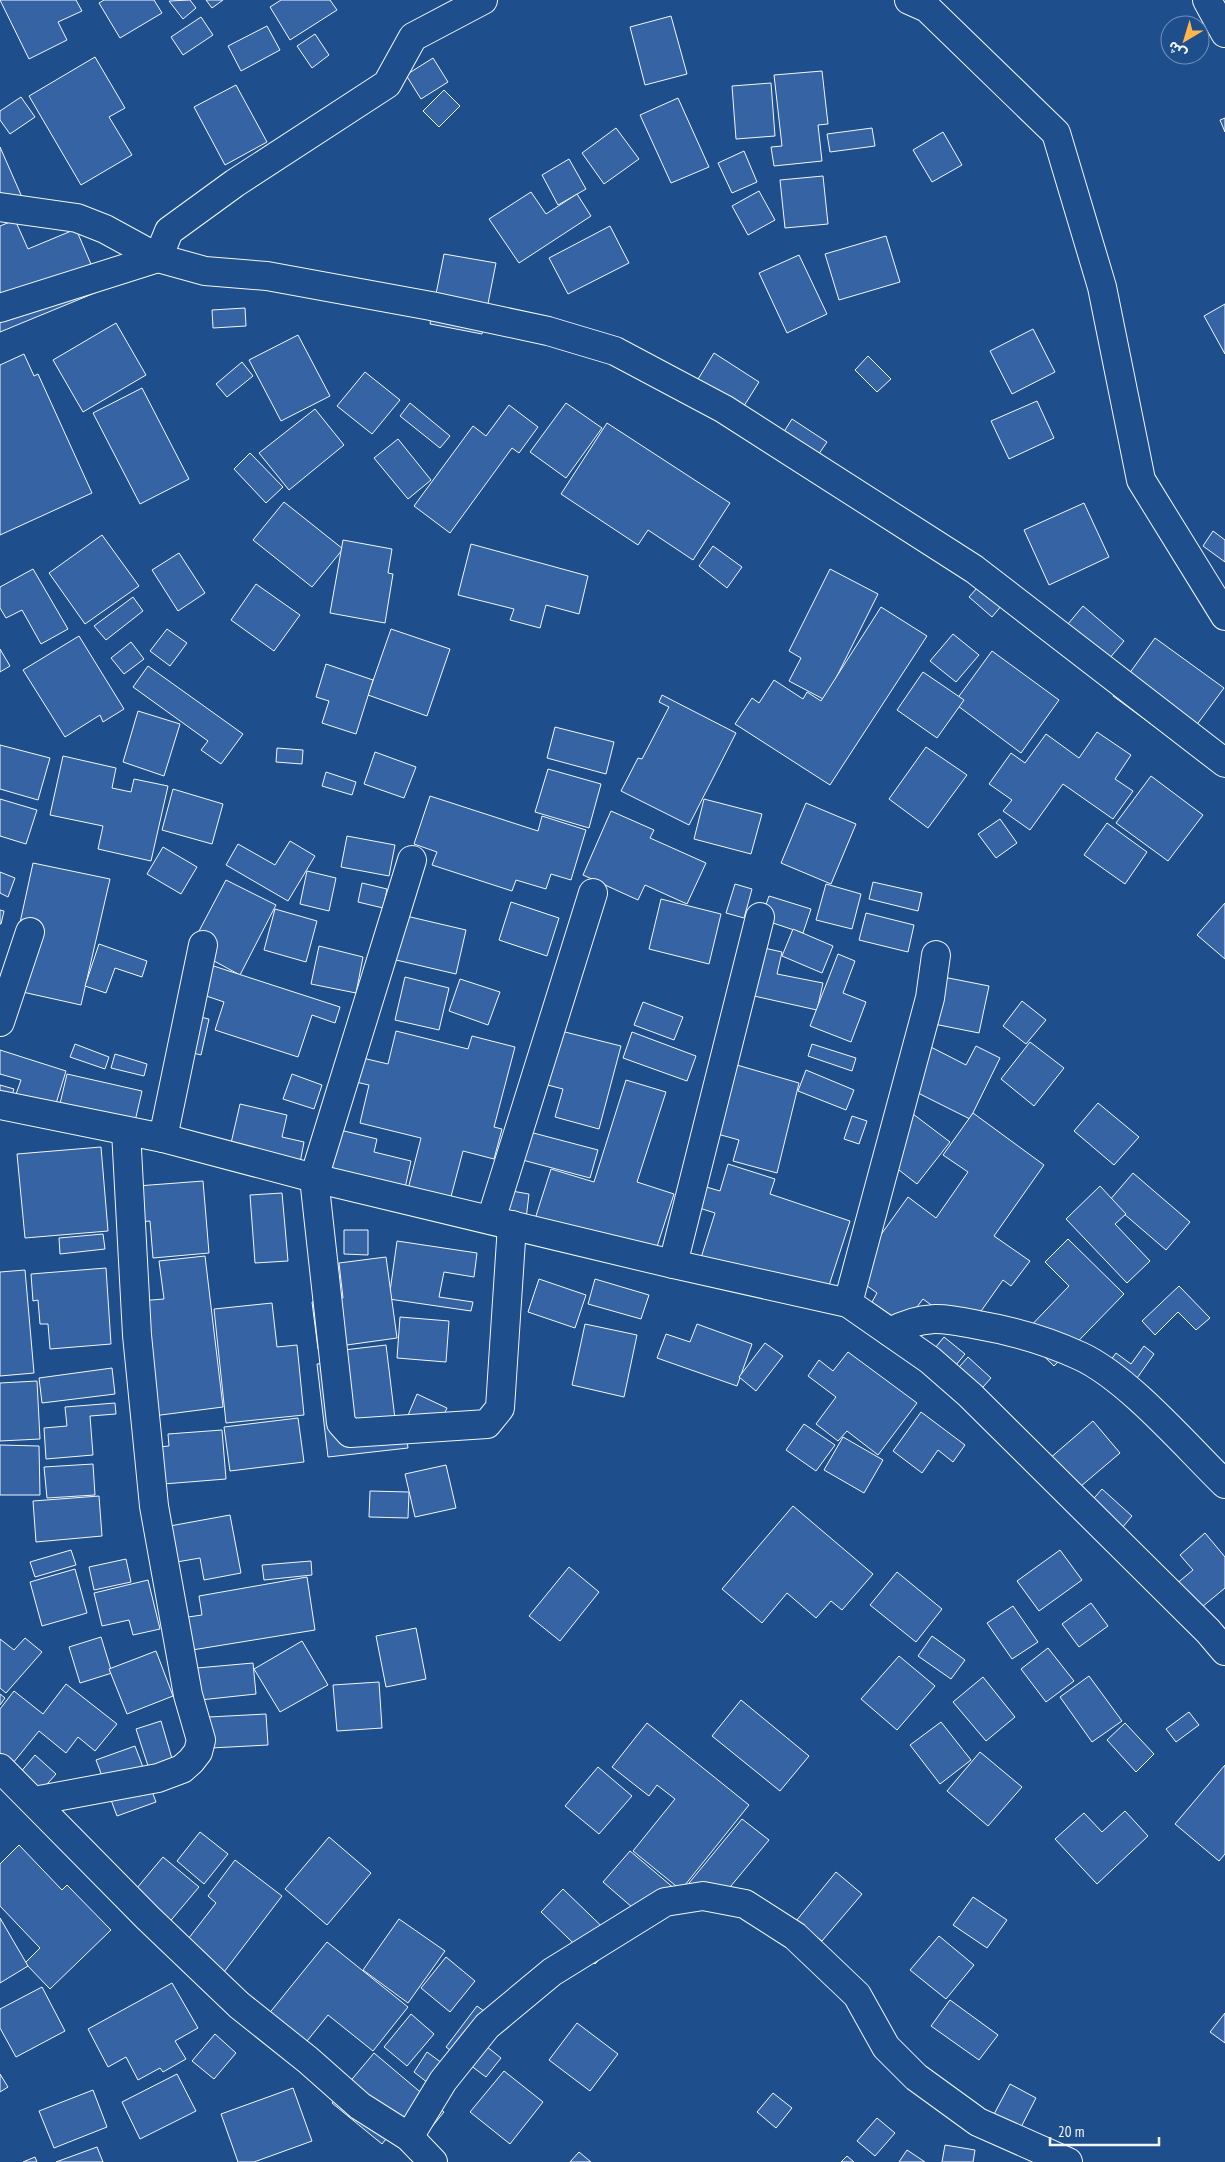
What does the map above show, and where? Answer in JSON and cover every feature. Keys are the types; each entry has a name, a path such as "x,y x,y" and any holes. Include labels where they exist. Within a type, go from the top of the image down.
{"street":[{"path":"158,258 169,231 235,183 387,84 413,37 483,0"},
{"path":"909,0 927,8 1056,133 1102,287 1141,480 1225,616"},
{"path":"1207,0 1225,33"},
{"path":"0,207 77,218 105,229 158,258 205,271 267,276 431,306 548,331 615,351 724,410 974,570 1225,763"},
{"path":"0,308 158,258"},
{"path":"412,860 314,1178 341,1423 350,1433 487,1424 500,1408 502,1223 593,893"},
{"path":"673,1264 760,917"},
{"path":"0,1022 30,932"},
{"path":"163,1138 203,945"},
{"path":"848,1303 930,998 936,956"},
{"path":"0,1105 163,1138 314,1178 673,1264 848,1303 930,1360 970,1395 1225,1650"},
{"path":"34,1801 158,1778 182,1768 191,1761 198,1752 201,1740 188,1695 154,1506 137,1335 126,1131"},
{"path":"890,1332 917,1320 938,1317 1010,1330 1081,1357 1134,1395 1225,1484"},
{"path":"0,1768 148,1918 239,2005 308,2060 360,2106 409,2137 433,2162"},
{"path":"409,2137 443,2081 487,2026 552,1972 666,1902 704,1896 745,1904 795,1936 857,1995 886,2047 916,2077 978,2122 1068,2162"}],"building":[{"path":"0,0 76,0 82,11 58,22 67,40 29,59"},
{"path":"104,0 154,0 162,13 120,38 99,3"},
{"path":"190,0 196,8 183,19 169,1"},
{"path":"206,0 223,0 212,8"},
{"path":"281,0 330,0 337,10 290,40 270,7"},
{"path":"671,16 687,74 645,85 630,27"},
{"path":"201,17 213,35 183,55 171,37"},
{"path":"267,26 280,50 241,71 228,46"},
{"path":"315,34 329,55 312,68 297,46"},
{"path":"95,57 125,108 109,117 132,155 81,185 29,96"},
{"path":"433,58 448,82 421,99 406,75"},
{"path":"822,71 828,124 818,125 822,161 774,166 771,147 782,146 774,75"},
{"path":"771,83 775,136 736,139 732,86"},
{"path":"236,85 267,142 225,165 194,107"},
{"path":"444,90 460,106 439,127 423,111"},
{"path":"21,97 35,117 10,134 0,120 0,111"},
{"path":"678,98 709,167 671,183 640,115"},
{"path":"1225,118 1225,132 1220,120"},
{"path":"616,128 639,159 604,184 582,153"},
{"path":"872,128 875,146 830,152 827,134"},
{"path":"943,132 962,165 932,182 913,150"},
{"path":"0,147 25,204 0,215"},
{"path":"744,151 757,182 732,193 718,163"},
{"path":"569,159 586,189 558,205 542,175"},
{"path":"823,176 828,224 785,228 780,180"},
{"path":"759,191 775,220 748,235 732,206"},
{"path":"531,192 546,214 577,194 591,216 519,263 489,219"},
{"path":"15,220 28,249 76,229 102,290 0,332 0,226"},
{"path":"610,226 629,263 568,294 549,258"},
{"path":"886,236 900,282 839,300 825,254"},
{"path":"444,254 496,263 482,334 430,324"},
{"path":"799,255 827,314 787,333 759,273"},
{"path":"1225,304 1225,354 1204,316"},
{"path":"245,308 246,326 213,328 212,310"},
{"path":"116,323 146,375 83,412 53,360"},
{"path":"1033,329 1055,372 1012,394 990,351"},
{"path":"298,335 330,396 281,421 249,360"},
{"path":"714,353 759,382 732,425 687,397"},
{"path":"24,354 34,376 38,374 92,493 0,535 0,365"},
{"path":"868,356 891,379 877,392 855,370"},
{"path":"242,362 253,376 227,397 216,384"},
{"path":"365,372 400,400 372,434 337,406"},
{"path":"142,388 189,479 140,504 93,413"},
{"path":"1037,401 1054,438 1009,459 991,421"},
{"path":"410,403 450,436 440,448 400,416"},
{"path":"566,403 602,428 566,478 530,452"},
{"path":"509,405 538,427 519,453 512,448 450,533 414,506 473,426 486,436"},
{"path":"315,409 344,445 289,490 259,453"},
{"path":"792,419 827,442 812,464 778,441"},
{"path":"607,423 730,503 693,560 648,530 638,545 561,494"},
{"path":"398,439 431,480 408,499 374,458"},
{"path":"250,453 283,487 266,503 234,469"},
{"path":"284,502 343,549 312,587 253,540"},
{"path":"1084,503 1109,557 1049,585 1024,530"},
{"path":"1213,531 1225,540 1225,562 1203,546"},
{"path":"102,535 139,586 85,624 49,573"},
{"path":"343,540 392,549 388,573 393,574 385,623 330,613"},
{"path":"471,544 588,576 579,614 546,605 540,628 510,620 514,609 458,595"},
{"path":"713,546 742,567 727,588 699,566"},
{"path":"179,553 205,593 178,611 152,570"},
{"path":"33,569 68,629 41,644 22,610 6,618 0,608 0,587"},
{"path":"830,569 878,594 825,700 789,681 801,658 789,651"},
{"path":"985,579 1007,599 992,617 969,597"},
{"path":"256,584 300,615 274,651 231,620"},
{"path":"133,597 143,611 106,640 94,626"},
{"path":"1083,606 1124,641 1094,677 1053,642"},
{"path":"881,607 927,636 830,785 735,724 752,698 759,703 774,680 803,699 807,692 821,701"},
{"path":"167,629 187,643 170,666 150,651"},
{"path":"391,629 450,649 427,716 368,695"},
{"path":"953,634 979,655 956,682 930,661"},
{"path":"79,636 124,709 103,722 100,715 65,737 23,670"},
{"path":"1155,638 1224,688 1181,746 1113,696"},
{"path":"131,642 144,659 124,674 111,658"},
{"path":"0,649 10,666 0,672"},
{"path":"992,651 1059,700 1021,753 954,703"},
{"path":"326,664 373,680 356,734 322,723 329,701 316,697"},
{"path":"148,666 243,734 221,764 201,750 208,741 133,687"},
{"path":"923,672 964,700 937,738 897,710"},
{"path":"662,695 736,733 689,825 621,791 638,758 642,759 669,707 659,702"},
{"path":"138,711 180,724 164,776 123,762"},
{"path":"555,727 614,742 606,774 547,758"},
{"path":"1097,732 1131,755 1115,779 1133,791 1113,819 1063,784 1030,830 1003,811 1012,800 989,784 1011,753 1025,763 1046,734 1079,758"},
{"path":"0,745 50,758 38,800 0,789"},
{"path":"926,747 967,775 928,828 889,799"},
{"path":"277,748 303,750 302,764 276,762"},
{"path":"375,752 416,767 404,798 364,784"},
{"path":"63,756 116,768 112,788 131,792 134,779 168,786 151,861 98,849 103,826 50,815"},
{"path":"548,769 601,784 589,828 535,812"},
{"path":"326,772 356,782 352,795 322,786"},
{"path":"1151,776 1203,815 1168,861 1116,823"},
{"path":"173,789 223,804 212,844 162,830"},
{"path":"430,796 538,831 542,816 586,830 571,880 551,874 546,889 516,880 512,891 432,865 437,852 414,844"},
{"path":"0,799 37,810 26,844 0,836"},
{"path":"704,799 762,814 751,854 694,839"},
{"path":"806,803 856,824 831,884 781,863"},
{"path":"611,811 654,830 650,838 706,863 687,904 645,885 638,900 583,875"},
{"path":"1000,819 1017,843 996,858 978,834"},
{"path":"1107,823 1147,852 1125,884 1084,855"},
{"path":"347,836 395,845 389,876 341,867"},
{"path":"290,841 315,856 288,901 226,865 238,844 275,865"},
{"path":"163,847 197,867 181,894 147,874"},
{"path":"33,863 110,879 81,1005 18,991 18,932"},
{"path":"307,871 336,878 329,911 300,904"},
{"path":"0,872 15,878 8,897 0,893"},
{"path":"226,880 276,905 240,975 190,948"},
{"path":"873,882 922,893 918,911 869,899"},
{"path":"362,883 387,889 383,908 358,902"},
{"path":"735,884 752,889 744,918 726,913"},
{"path":"826,884 861,894 852,929 816,920"},
{"path":"769,896 811,909 803,933 761,919"},
{"path":"661,899 721,914 709,964 649,949"},
{"path":"511,902 559,918 547,956 499,940"},
{"path":"1225,903 1225,959 1197,935"},
{"path":"275,909 317,921 306,962 264,950"},
{"path":"0,910 4,911 1,924 0,924"},
{"path":"389,912 466,930 456,974 379,956"},
{"path":"866,913 914,925 908,952 859,940"},
{"path":"793,929 833,946 822,973 782,956"},
{"path":"99,944 147,961 142,977 115,968 106,993 85,986"},
{"path":"319,946 363,957 356,993 311,984"},
{"path":"755,946 782,952 777,974 823,983 817,1010 745,994"},
{"path":"838,954 855,961 843,993 866,1002 851,1042 810,1026"},
{"path":"192,959 340,1007 335,1023 312,1015 298,1057 215,1030 224,1002 183,988"},
{"path":"928,974 989,986 979,1033 919,1021"},
{"path":"405,977 449,988 439,1030 395,1020"},
{"path":"460,979 500,992 488,1025 449,1011"},
{"path":"1022,1001 1046,1020 1026,1044 1003,1026"},
{"path":"643,1002 683,1017 674,1040 634,1025"},
{"path":"178,1012 209,1019 201,1055 170,1047"},
{"path":"549,1028 621,1046 599,1129 555,1117 563,1089 536,1082"},
{"path":"396,1031 468,1049 472,1036 515,1047 494,1127 502,1129 494,1159 463,1151 448,1208 406,1197 421,1138 360,1123 369,1085 347,1080 354,1056 388,1064"},
{"path":"632,1032 696,1056 687,1081 623,1058"},
{"path":"1030,1042 1064,1068 1034,1106 1001,1079"},
{"path":"923,1043 966,1065 976,1046 1000,1058 970,1119 902,1085"},
{"path":"75,1044 109,1057 105,1069 70,1057"},
{"path":"812,1044 856,1058 852,1071 808,1056"},
{"path":"0,1050 66,1071 54,1110 15,1097 21,1080 0,1074"},
{"path":"115,1054 147,1064 144,1076 111,1068"},
{"path":"723,1061 799,1083 777,1173 733,1161 739,1140 703,1130"},
{"path":"806,1070 854,1090 846,1110 798,1091"},
{"path":"67,1074 142,1091 133,1130 58,1112"},
{"path":"292,1074 322,1085 314,1109 283,1099"},
{"path":"626,1080 666,1092 637,1182 674,1194 654,1256 535,1219 551,1169 594,1182"},
{"path":"0,1085 14,1089 7,1109 0,1107"},
{"path":"1098,1103 1139,1137 1114,1165 1074,1131"},
{"path":"240,1104 287,1115 282,1137 304,1142 299,1168 229,1152"},
{"path":"973,1113 1044,1165 994,1236 1030,1261 1011,1286 1003,1280 967,1331 923,1299 904,1324 872,1302 877,1293 852,1275 908,1197 936,1218 968,1172 943,1155"},
{"path":"913,1114 950,1142 917,1184 881,1156"},
{"path":"852,1116 867,1121 859,1144 844,1139"},
{"path":"336,1129 377,1139 374,1152 411,1161 405,1188 326,1169"},
{"path":"522,1130 598,1150 590,1178 515,1158"},
{"path":"101,1147 108,1231 25,1238 17,1154"},
{"path":"728,1164 775,1179 770,1194 850,1221 824,1301 700,1261 715,1213 690,1205 696,1184 720,1191"},
{"path":"1133,1173 1190,1222 1166,1250 1109,1201"},
{"path":"203,1181 209,1253 153,1258 150,1221 128,1223 124,1187"},
{"path":"1100,1186 1126,1214 1115,1224 1150,1261 1127,1283 1066,1219"},
{"path":"506,1190 529,1194 526,1219 503,1216"},
{"path":"282,1193 288,1261 255,1263 250,1195"},
{"path":"344,1230 368,1230 368,1255 344,1254"},
{"path":"103,1234 105,1249 60,1254 59,1238"},
{"path":"1068,1239 1124,1294 1054,1366 1022,1335 1069,1286 1045,1262"},
{"path":"397,1241 477,1253 474,1277 444,1272 439,1297 473,1302 471,1311 389,1299"},
{"path":"205,1256 223,1407 153,1416 139,1301 164,1299 159,1261"},
{"path":"386,1257 397,1338 318,1349 312,1302 343,1298 339,1263"},
{"path":"106,1268 111,1344 50,1349 48,1324 40,1324 38,1300 33,1301 31,1274"},
{"path":"25,1270 34,1373 0,1376 0,1272"},
{"path":"539,1279 586,1295 575,1328 528,1312"},
{"path":"595,1279 649,1295 641,1319 588,1304"},
{"path":"1179,1286 1210,1318 1196,1330 1178,1312 1155,1335 1142,1321"},
{"path":"272,1303 277,1347 297,1345 304,1415 226,1423 214,1309"},
{"path":"400,1317 449,1321 446,1362 397,1358"},
{"path":"585,1324 637,1335 624,1397 572,1385"},
{"path":"697,1324 752,1344 737,1386 657,1358 666,1334 690,1342"},
{"path":"944,1337 965,1354 947,1376 927,1358"},
{"path":"765,1343 783,1356 756,1391 739,1377"},
{"path":"386,1345 396,1427 405,1426 408,1448 328,1457 317,1364 345,1361 344,1350"},
{"path":"1144,1346 1154,1354 1128,1391 1102,1372 1116,1353 1131,1364"},
{"path":"848,1352 917,1403 878,1455 847,1431 838,1441 816,1424 836,1397 808,1376 819,1360 833,1371"},
{"path":"968,1357 991,1378 975,1396 952,1375"},
{"path":"112,1368 115,1394 42,1403 39,1378"},
{"path":"37,1381 40,1439 0,1441 0,1383"},
{"path":"417,1394 447,1408 433,1440 403,1427"},
{"path":"115,1403 116,1414 90,1416 93,1455 46,1459 44,1428 67,1426 65,1407"},
{"path":"921,1412 965,1445 953,1462 938,1450 922,1473 893,1451"},
{"path":"298,1418 304,1462 230,1471 224,1427"},
{"path":"1093,1421 1120,1453 1061,1503 1034,1472"},
{"path":"804,1424 835,1445 816,1471 786,1450"},
{"path":"222,1430 226,1479 151,1485 149,1448 169,1446 168,1434"},
{"path":"843,1437 883,1460 864,1493 824,1470"},
{"path":"0,1445 39,1446 40,1495 0,1495"},
{"path":"93,1464 95,1495 47,1498 44,1467"},
{"path":"446,1465 456,1508 415,1517 405,1474"},
{"path":"1102,1489 1132,1516 1112,1540 1081,1513"},
{"path":"370,1491 409,1492 408,1518 369,1517"},
{"path":"99,1496 102,1536 36,1542 33,1501"},
{"path":"793,1506 873,1574 842,1610 831,1601 816,1618 787,1593 762,1623 722,1589"},
{"path":"230,1515 241,1573 204,1580 200,1558 165,1564 159,1528"},
{"path":"1205,1533 1225,1557 1225,1588 1185,1621 1163,1595 1193,1570 1180,1555"},
{"path":"71,1550 76,1565 35,1577 30,1562"},
{"path":"1060,1550 1082,1580 1039,1611 1017,1581"},
{"path":"126,1559 131,1582 94,1590 89,1567"},
{"path":"311,1561 312,1575 264,1580 262,1565"},
{"path":"569,1567 599,1592 560,1641 529,1616"},
{"path":"75,1569 87,1613 42,1626 30,1582"},
{"path":"897,1572 942,1609 916,1642 870,1605"},
{"path":"307,1577 315,1630 186,1651 181,1618 202,1615 199,1596"},
{"path":"148,1580 160,1629 133,1635 129,1620 102,1626 94,1593"},
{"path":"1091,1603 1108,1626 1079,1647 1062,1624"},
{"path":"1013,1606 1038,1642 1012,1659 987,1623"},
{"path":"416,1628 426,1679 386,1687 376,1636"},
{"path":"932,1636 965,1660 951,1679 918,1656"},
{"path":"101,1637 112,1673 80,1683 69,1647"},
{"path":"25,1638 42,1652 6,1693 0,1688 0,1639 14,1650"},
{"path":"302,1641 328,1685 280,1712 254,1669"},
{"path":"1048,1648 1074,1681 1046,1702 1021,1669"},
{"path":"156,1651 173,1696 127,1714 109,1669"},
{"path":"899,1656 935,1686 897,1730 861,1699"},
{"path":"253,1663 256,1694 200,1700 197,1668"},
{"path":"1089,1676 1122,1721 1092,1742 1060,1697"},
{"path":"983,1677 1015,1717 986,1741 953,1702"},
{"path":"379,1682 382,1728 337,1731 333,1685"},
{"path":"66,1684 117,1724 95,1751 78,1737 66,1753 39,1731 13,1763 0,1753 0,1709 14,1691 43,1714"},
{"path":"0,1694 5,1698 0,1705"},
{"path":"741,1700 809,1756 780,1791 712,1736"},
{"path":"1189,1712 1199,1725 1176,1742 1166,1729"},
{"path":"266,1714 268,1745 211,1748 209,1717"},
{"path":"161,1721 173,1762 149,1769 136,1729"},
{"path":"941,1722 971,1760 940,1784 910,1745"},
{"path":"647,1723 749,1805 681,1890 633,1851 675,1799 657,1785 649,1796 612,1767"},
{"path":"1125,1723 1154,1754 1136,1772 1107,1740"},
{"path":"135,1746 156,1802 117,1816 96,1760"},
{"path":"980,1752 1022,1787 988,1826 947,1791"},
{"path":"35,1755 56,1774 40,1792 19,1774"},
{"path":"1225,1765 1225,1854 1219,1861 1175,1824"},
{"path":"598,1767 632,1796 599,1834 565,1806"},
{"path":"1125,1811 1148,1836 1097,1884 1055,1839 1084,1813 1102,1832"},
{"path":"742,1819 769,1840 716,1904 689,1883"},
{"path":"200,1832 228,1854 204,1884 177,1861"},
{"path":"329,1837 371,1873 327,1925 285,1889"},
{"path":"19,1845 62,1890 67,1885 111,1930 50,1989 25,1963 40,1948 0,1906 0,1864"},
{"path":"630,1851 675,1889 648,1921 603,1882"},
{"path":"163,1857 199,1887 167,1925 131,1895"},
{"path":"235,1860 282,1896 224,1972 185,1943 216,1903 208,1896"},
{"path":"836,1872 862,1894 822,1941 796,1921"},
{"path":"563,1889 617,1941 595,1964 541,1912"},
{"path":"973,1897 1007,1920 987,1948 953,1925"},
{"path":"0,1918 28,1966 0,1983"},
{"path":"399,1919 445,1951 408,2003 363,1970"},
{"path":"939,1936 974,1965 946,1999 910,1970"},
{"path":"327,1942 408,2007 373,2051 328,2015 299,2051 263,2021"},
{"path":"446,1957 475,1981 450,2012 421,1988"},
{"path":"172,1983 198,2028 175,2041 186,2059 163,2072 160,2068 138,2080 126,2057 108,2067 88,2029"},
{"path":"42,1987 65,2031 16,2057 0,2028 0,2009"},
{"path":"950,2000 998,2035 979,2060 931,2026"},
{"path":"477,2006 502,2024 486,2046 501,2058 486,2077 446,2047"},
{"path":"1225,2013 1225,2043 1210,2032"},
{"path":"411,2014 434,2034 407,2066 384,2047"},
{"path":"577,2023 618,2054 590,2091 549,2060"},
{"path":"215,2034 236,2053 214,2079 192,2061"},
{"path":"427,2052 442,2063 428,2083 414,2072"},
{"path":"374,2053 444,2112 426,2134 405,2116 382,2144 332,2103"},
{"path":"504,2071 543,2102 510,2144 470,2112"},
{"path":"0,2074 8,2087 0,2092"},
{"path":"177,2074 196,2111 140,2139 122,2102"},
{"path":"1010,2084 1036,2098 1019,2131 993,2116"},
{"path":"293,2088 312,2141 254,2162 238,2162 221,2114"},
{"path":"93,2090 107,2127 54,2148 39,2111"},
{"path":"773,2093 792,2108 776,2128 757,2112"},
{"path":"877,2118 895,2133 875,2156 857,2141"},
{"path":"945,2145 975,2150 973,2162 942,2162"},
{"path":"97,2147 103,2162 56,2162"},
{"path":"907,2150 925,2162 899,2162"},
{"path":"579,2152 591,2162 570,2162"},
{"path":"847,2156 854,2162 841,2162"},
{"path":"35,2157 37,2162 23,2162"}]}
